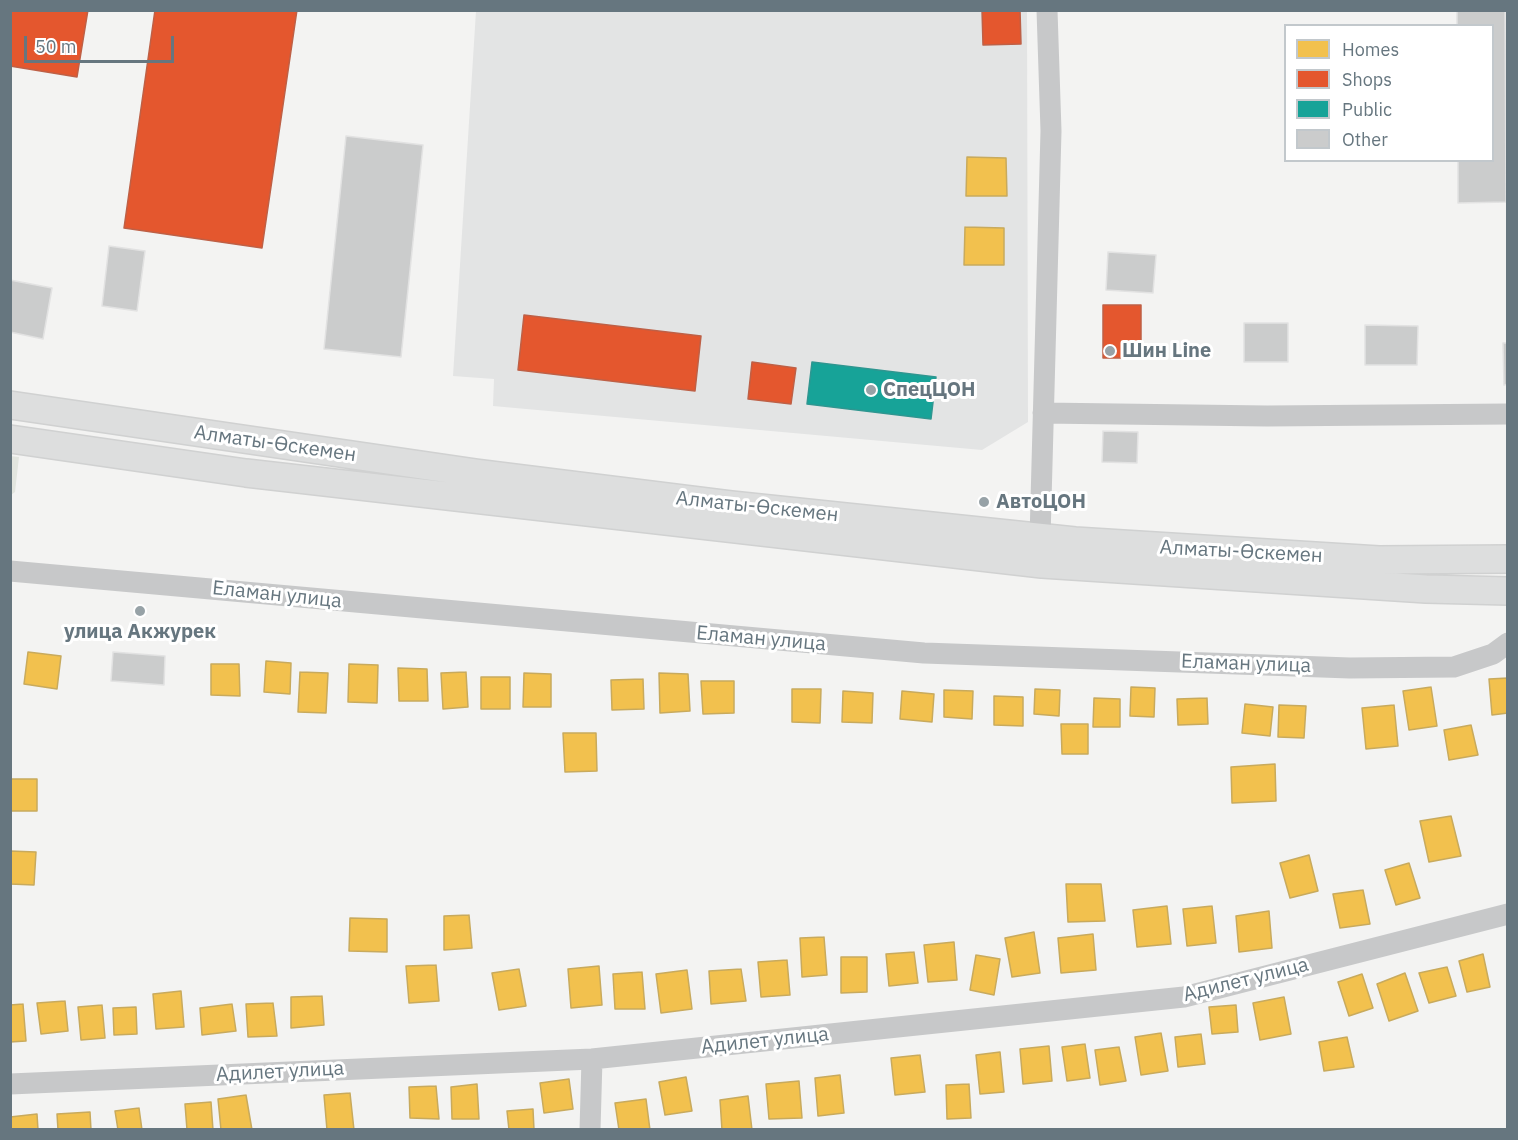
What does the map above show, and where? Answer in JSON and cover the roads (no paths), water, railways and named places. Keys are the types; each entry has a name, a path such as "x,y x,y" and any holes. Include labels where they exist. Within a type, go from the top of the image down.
{"main road":[{"name":"Алматы-Өскемен","path":"10,405 511,477 730,505 1040,538 1368,559 1508,559"},
{"name":"Алматы-Өскемен","path":"10,439 258,475 1042,564 1426,589 1508,591"},
{"path":"1426,560 1426,589"}],"street":[{"path":"1040,538 1051,131 1047,10"},
{"path":"1043,413 1266,416 1508,414"},
{"name":"Еламан улица","path":"10,571 924,653 1350,668 1454,667 1493,654 1508,643"},
{"name":"Адилет улица","path":"10,1084 592,1059 1184,997 1508,914"},
{"path":"591,1130 592,1059"}],"place":[{"name":"Шин Line","path":"1110,351"},
{"name":"СпецЦОН","path":"871,390"},
{"name":"АвтоЦОН","path":"984,502"},
{"name":"улица Акжурек","path":"140,611"}]}
